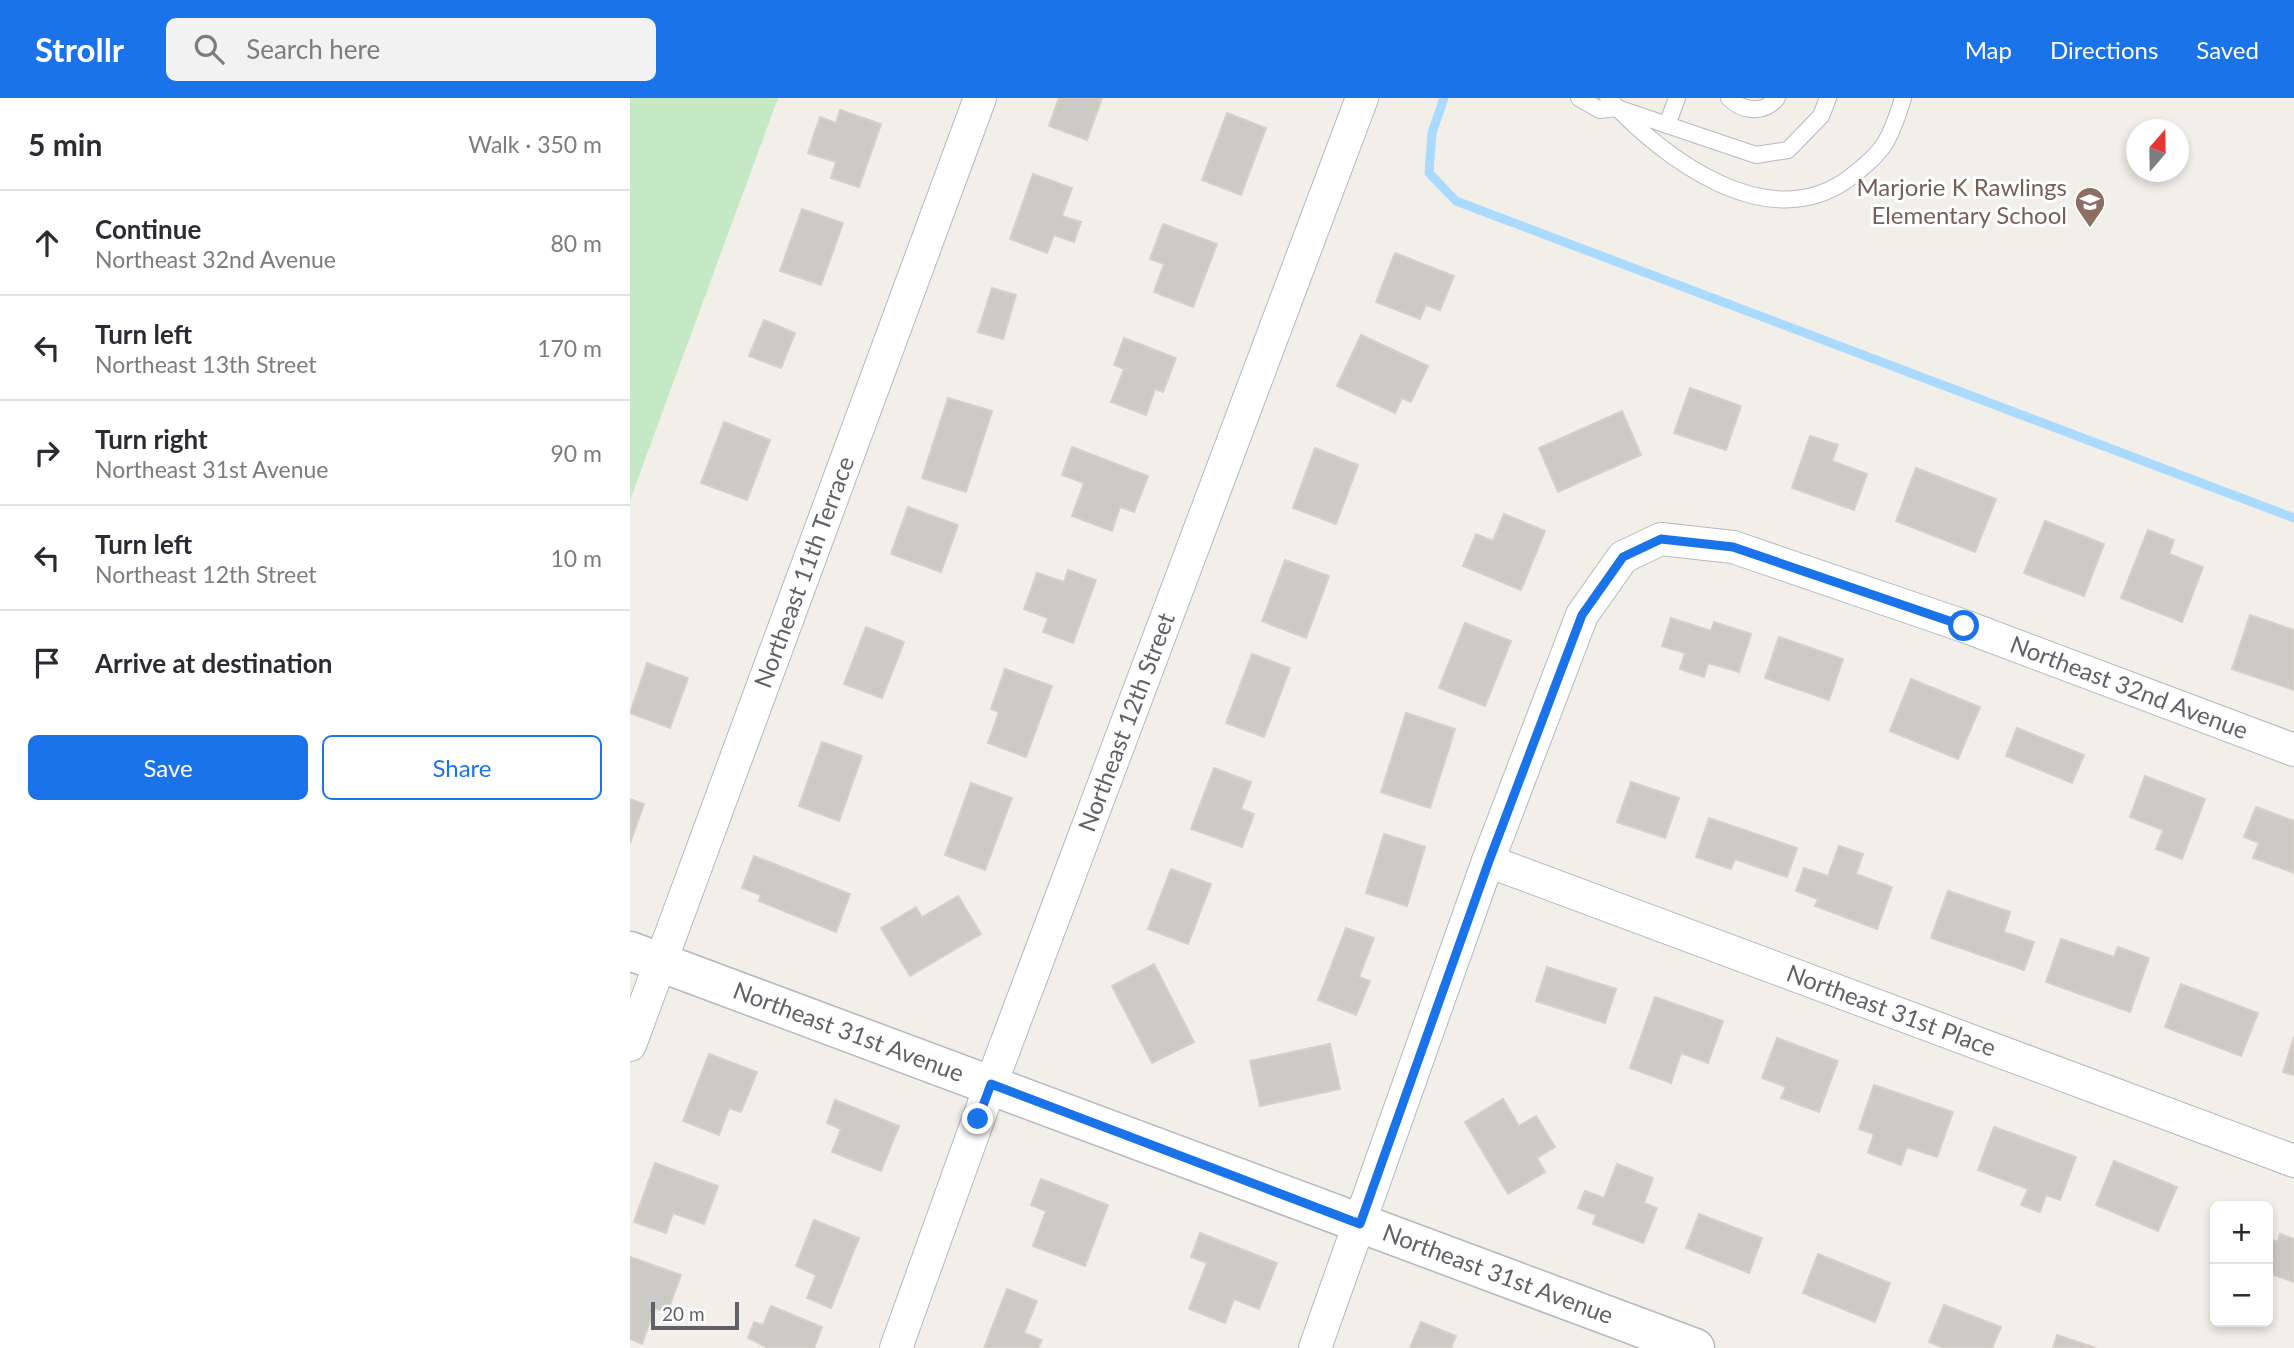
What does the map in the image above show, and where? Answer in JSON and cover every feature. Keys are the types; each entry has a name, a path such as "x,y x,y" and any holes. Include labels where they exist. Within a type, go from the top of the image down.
{"street":[{"name":"Northeast 11th Terrace","path":"630,1045 645,956 980,98"},
{"name":"Northeast 12th Street","path":"896,1348 991,1084 1362,98"},
{"name":"Northeast 32nd Avenue","path":"1489,861 1582,615 1623,557 1661,539 1733,547 1964,626 2294,750"},
{"name":"Northeast 31st Place","path":"1489,861 2294,1161"},
{"path":"1315,1348 1489,861"},
{"name":"Northeast 31st Avenue","path":"645,956 1695,1348"}],"lane":[{"path":"1579,98 1600,110 1612,103"},
{"path":"1667,125 1676,98"},
{"path":"1729,98 1754,110 1765,108 1777,98"},
{"path":"1612,103 1756,155 1788,150 1821,116 1828,98"},
{"path":"1612,103 1662,149 1730,190 1780,201 1829,192 1877,157 1895,125 1903,98"}],"green space":[{"path":"630,98 778,98 630,500"}],"building":[{"path":"1059,98 1102,98 1087,140 1049,126"},
{"path":"840,110 881,124 859,187 831,178 836,162 808,153 820,117 836,123"},
{"path":"1227,113 1266,128 1241,195 1202,180"},
{"path":"1033,174 1072,188 1062,216 1081,222 1074,242 1054,235 1047,253 1010,239"},
{"path":"802,209 843,223 821,285 780,271"},
{"path":"1163,224 1217,244 1193,307 1154,292 1164,264 1150,259"},
{"path":"1395,253 1454,276 1440,310 1426,305 1420,319 1376,302"},
{"path":"992,288 1016,295 1003,339 978,332"},
{"path":"764,320 795,333 781,368 749,356"},
{"path":"1361,335 1428,366 1411,402 1402,398 1395,413 1337,386"},
{"path":"1124,338 1176,358 1163,392 1155,389 1146,415 1111,402 1124,369 1114,365"},
{"path":"1690,388 1741,406 1726,450 1674,433"},
{"path":"948,398 992,411 966,492 922,478"},
{"path":"1622,411 1641,455 1558,492 1539,448"},
{"path":"724,422 770,440 747,500 701,483"},
{"path":"1810,436 1838,445 1832,461 1867,474 1854,510 1792,488"},
{"path":"1072,447 1148,476 1134,512 1120,507 1112,531 1072,516 1084,483 1062,475"},
{"path":"1315,448 1358,465 1336,524 1293,508"},
{"path":"1916,468 1996,499 1975,552 1896,521"},
{"path":"908,507 958,525 941,572 891,554"},
{"path":"1504,514 1545,531 1521,590 1463,566 1476,534 1493,541"},
{"path":"2045,521 2104,544 2084,596 2024,573"},
{"path":"2148,530 2174,540 2169,554 2203,567 2182,622 2121,598"},
{"path":"1285,560 1329,576 1306,638 1262,621"},
{"path":"1068,570 1096,580 1073,643 1043,632 1048,618 1024,609 1037,573 1064,582"},
{"path":"2250,615 2294,630 2294,690 2232,669"},
{"path":"1671,618 1711,631 1714,622 1751,634 1739,672 1708,663 1704,677 1680,669 1685,653 1662,646"},
{"path":"1465,623 1511,641 1485,706 1439,688"},
{"path":"866,627 904,642 882,698 844,684"},
{"path":"1779,637 1843,659 1829,700 1765,678"},
{"path":"1252,654 1290,668 1264,737 1226,723"},
{"path":"647,663 688,678 670,728 630,713"},
{"path":"1005,669 1052,686 1026,757 988,743 999,712 991,709"},
{"path":"1911,679 1980,707 1958,759 1890,731"},
{"path":"1406,713 1455,729 1430,808 1381,792"},
{"path":"2017,728 2084,755 2072,783 2006,756"},
{"path":"822,742 862,756 839,821 799,806"},
{"path":"1214,768 1251,782 1241,809 1254,814 1242,847 1191,829"},
{"path":"2145,776 2205,799 2182,859 2156,849 2163,830 2130,817"},
{"path":"1631,782 1679,798 1665,838 1617,822"},
{"path":"971,783 1012,798 985,870 945,855"},
{"path":"630,799 644,804 630,843"},
{"path":"2256,807 2294,821 2294,873 2253,858 2259,843 2244,837"},
{"path":"1709,818 1797,848 1787,877 1735,859 1731,869 1696,857"},
{"path":"1384,834 1425,847 1407,906 1366,893"},
{"path":"1839,846 1863,854 1856,874 1892,887 1877,929 1815,906 1818,899 1796,891 1804,868 1828,876"},
{"path":"754,856 850,894 836,932 759,901 761,895 742,888"},
{"path":"1171,869 1211,884 1188,944 1148,929"},
{"path":"1948,891 2010,912 2004,932 2034,942 2024,970 1931,938"},
{"path":"958,896 981,934 910,976 881,928 916,907 922,917"},
{"path":"1346,928 1374,938 1359,977 1370,981 1356,1015 1318,1000"},
{"path":"2061,939 2114,957 2118,947 2149,958 2130,1012 2046,982"},
{"path":"1154,964 1194,1042 1152,1063 1112,986"},
{"path":"1547,967 1616,989 1605,1023 1536,1001"},
{"path":"2181,984 2258,1013 2241,1056 2165,1027"},
{"path":"1655,997 1723,1021 1708,1063 1681,1053 1671,1083 1630,1068"},
{"path":"2294,1037 2294,1075 2283,1072"},
{"path":"1777,1038 1838,1061 1819,1112 1781,1098 1786,1087 1762,1078"},
{"path":"1330,1044 1340,1089 1260,1106 1250,1061"},
{"path":"709,1054 757,1072 741,1112 729,1108 719,1135 683,1121"},
{"path":"1874,1085 1953,1112 1937,1157 1907,1147 1901,1165 1868,1153 1874,1134 1859,1129"},
{"path":"1503,1099 1519,1126 1536,1116 1555,1147 1537,1158 1545,1172 1508,1194 1465,1122"},
{"path":"835,1100 899,1126 881,1171 832,1152 841,1129 827,1123"},
{"path":"1994,1127 2076,1157 2060,1200 2046,1195 2040,1212 2021,1205 2028,1189 1978,1170"},
{"path":"2114,1161 2177,1187 2158,1231 2096,1205"},
{"path":"655,1163 718,1186 704,1224 673,1213 666,1233 634,1222"},
{"path":"1617,1164 1653,1178 1644,1203 1657,1208 1643,1243 1593,1224 1596,1215 1578,1208 1585,1191 1604,1198"},
{"path":"1041,1179 1108,1205 1085,1266 1033,1246 1046,1211 1031,1205"},
{"path":"1699,1214 1762,1238 1749,1273 1686,1248"},
{"path":"814,1220 859,1238 831,1308 807,1298 816,1275 796,1266"},
{"path":"1200,1233 1277,1263 1259,1309 1234,1299 1225,1323 1189,1309 1207,1263 1191,1257"},
{"path":"2280,1234 2294,1239 2294,1282 2273,1275 2273,1240 2278,1242"},
{"path":"1818,1254 1890,1283 1875,1322 1803,1293"},
{"path":"630,1257 681,1275 667,1313 655,1308 642,1344 630,1339"},
{"path":"1007,1289 1037,1301 1024,1333 1042,1340 1038,1348 984,1348"},
{"path":"1944,1305 2001,1327 1992,1348 1944,1348 1929,1342"},
{"path":"771,1306 822,1327 814,1348 768,1348 748,1338 754,1322 763,1325"},
{"path":"1421,1322 1456,1336 1451,1348 1410,1348"},
{"path":"2057,1335 2096,1348 2053,1348"}],"waterway":[{"path":"1444,98 1432,133 1429,173 1456,201 2294,518"}],"place":[{"name":"Marjorie K Rawlings Elementary School","path":"2090,229"}],"route":[{"path":"978,1119 991,1084 1360,1224 1489,861 1582,615 1623,557 1661,539 1733,547 1964,626"}]}
